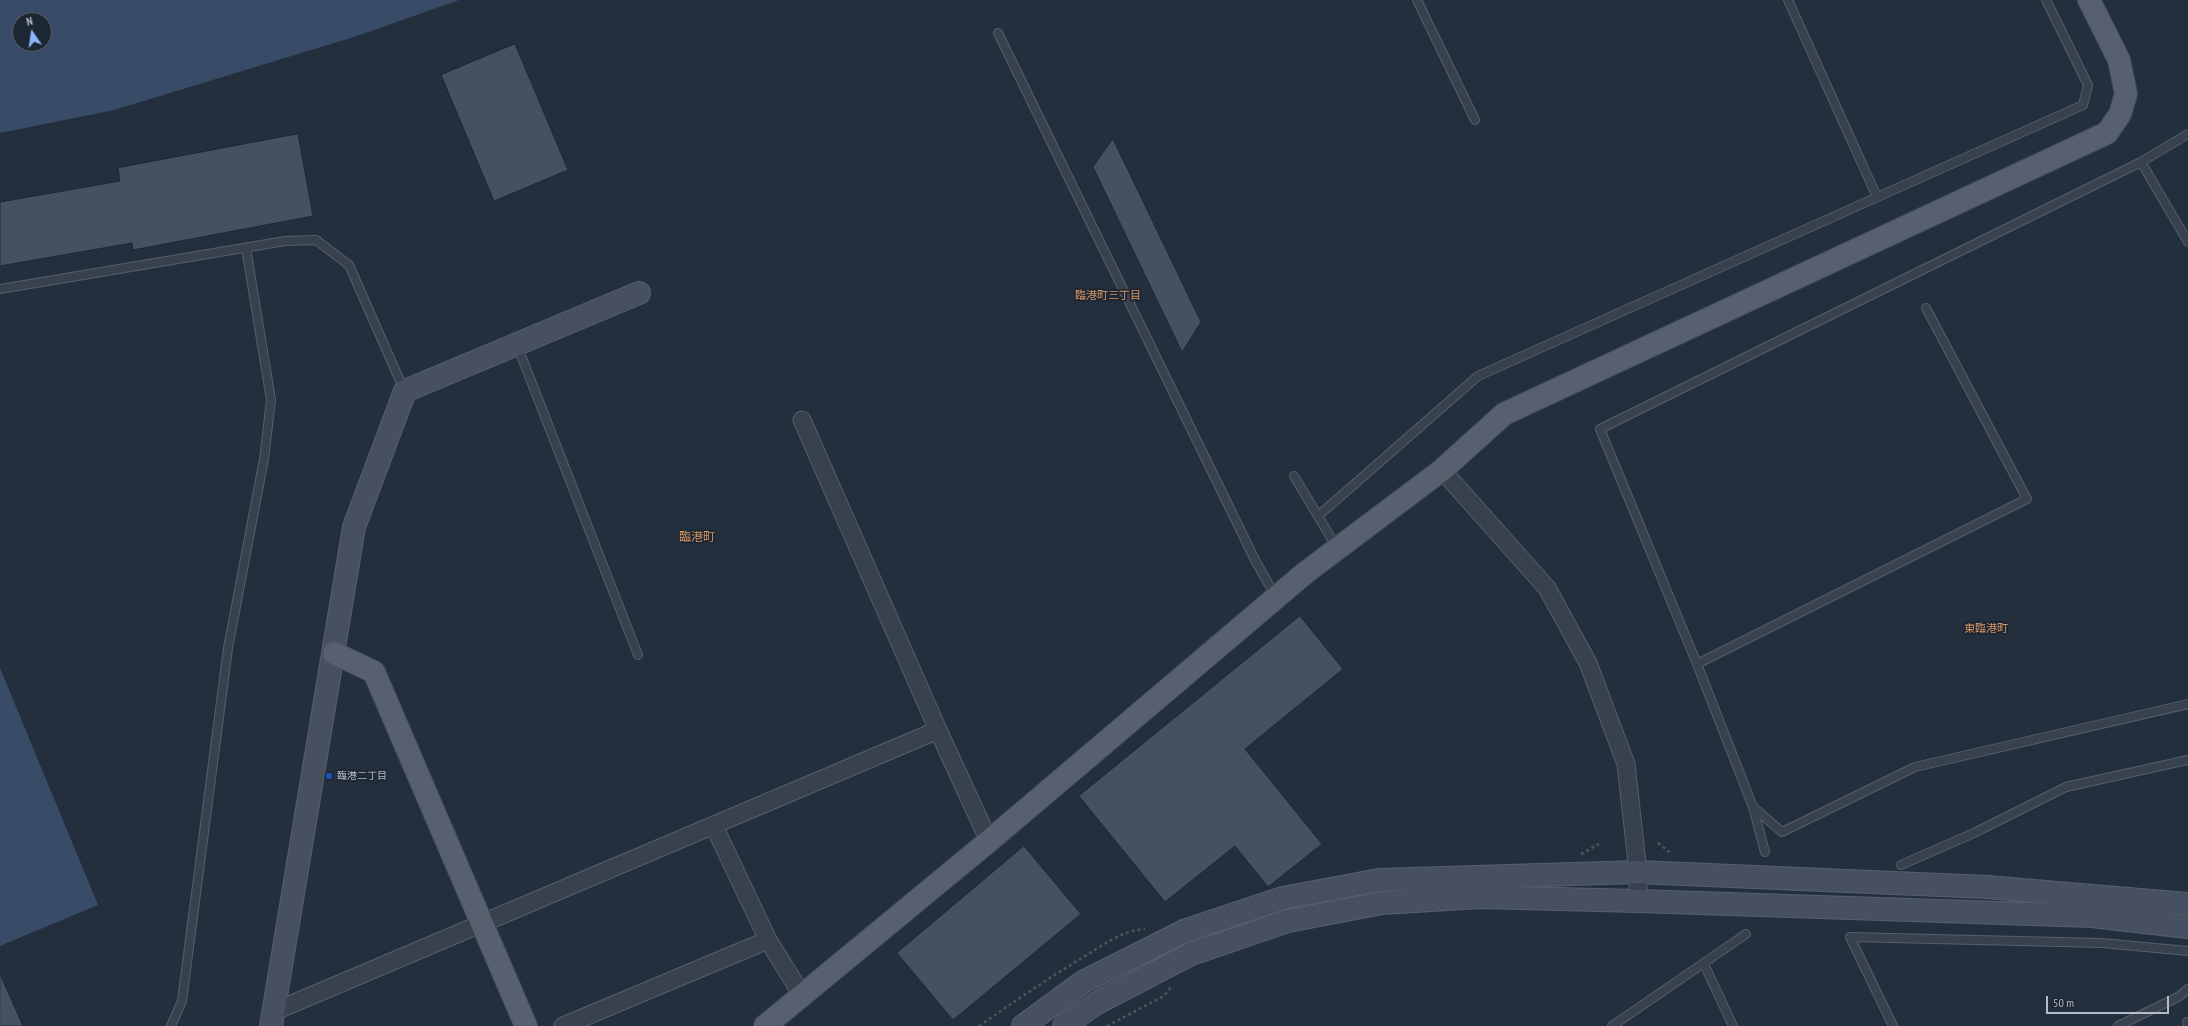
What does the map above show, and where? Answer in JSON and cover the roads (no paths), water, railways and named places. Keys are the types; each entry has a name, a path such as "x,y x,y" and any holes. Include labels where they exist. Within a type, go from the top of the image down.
{"main road":[{"path":"765,1026 989,841 1276,598 1338,548 1442,470 1504,414 2107,133 2120,114 2126,94 2119,60 2090,0"},
{"path":"334,654 374,672 526,1026"}],"street":[{"path":"272,1019 354,528 405,391 638,293"},
{"path":"802,420 938,730 989,841"},
{"path":"1442,470 1547,588 1588,663 1626,764 1638,872 1638,901"},
{"path":"272,1019 483,924 938,730"},
{"path":"714,826 768,940 802,995"},
{"path":"1023,1026 1083,982 1184,931 1283,898 1379,880 1638,872 1987,887 2188,904"},
{"path":"1064,1026 1094,1004 1190,955 1288,921 1382,903 1480,898 1638,901 2092,916 2188,927"},
{"path":"563,1026 768,940"}],"lane":[{"path":"1417,0 1475,120"},
{"path":"1788,0 1877,197"},
{"path":"1318,516 1478,376 2083,105 2088,85 2046,0"},
{"path":"998,33 1252,555 1276,598"},
{"path":"1765,852 1753,807 1697,664 1600,429 2141,162 2188,134"},
{"path":"2141,162 2188,242"},
{"path":"0,289 285,241 316,240 349,265 405,391"},
{"path":"171,1026 182,1000 228,648 264,459 271,400 246,248"},
{"path":"1697,664 2027,499 1926,308"},
{"path":"517,344 638,655"},
{"path":"1294,476 1338,548"},
{"path":"1753,807 1782,832 1915,767 2188,704"},
{"path":"1901,865 1974,833 2066,787 2188,760"},
{"path":"1612,1026 1746,934"},
{"path":"1893,1026 1850,937 2102,943 2188,951"},
{"path":"1704,964 1733,1026"},
{"path":"2118,1026 2178,997 2188,989"}],"water":[{"path":"0,0 459,0 354,37 114,110 0,133"},
{"path":"0,668 98,905 0,946"}],"place":[{"name":"臨港二丁目","path":"329,776"}],"district":[{"name":"臨港町三丁目","path":"1108,296"},
{"name":"臨港町","path":"697,538"},
{"name":"東臨港町","path":"1986,629"}]}
